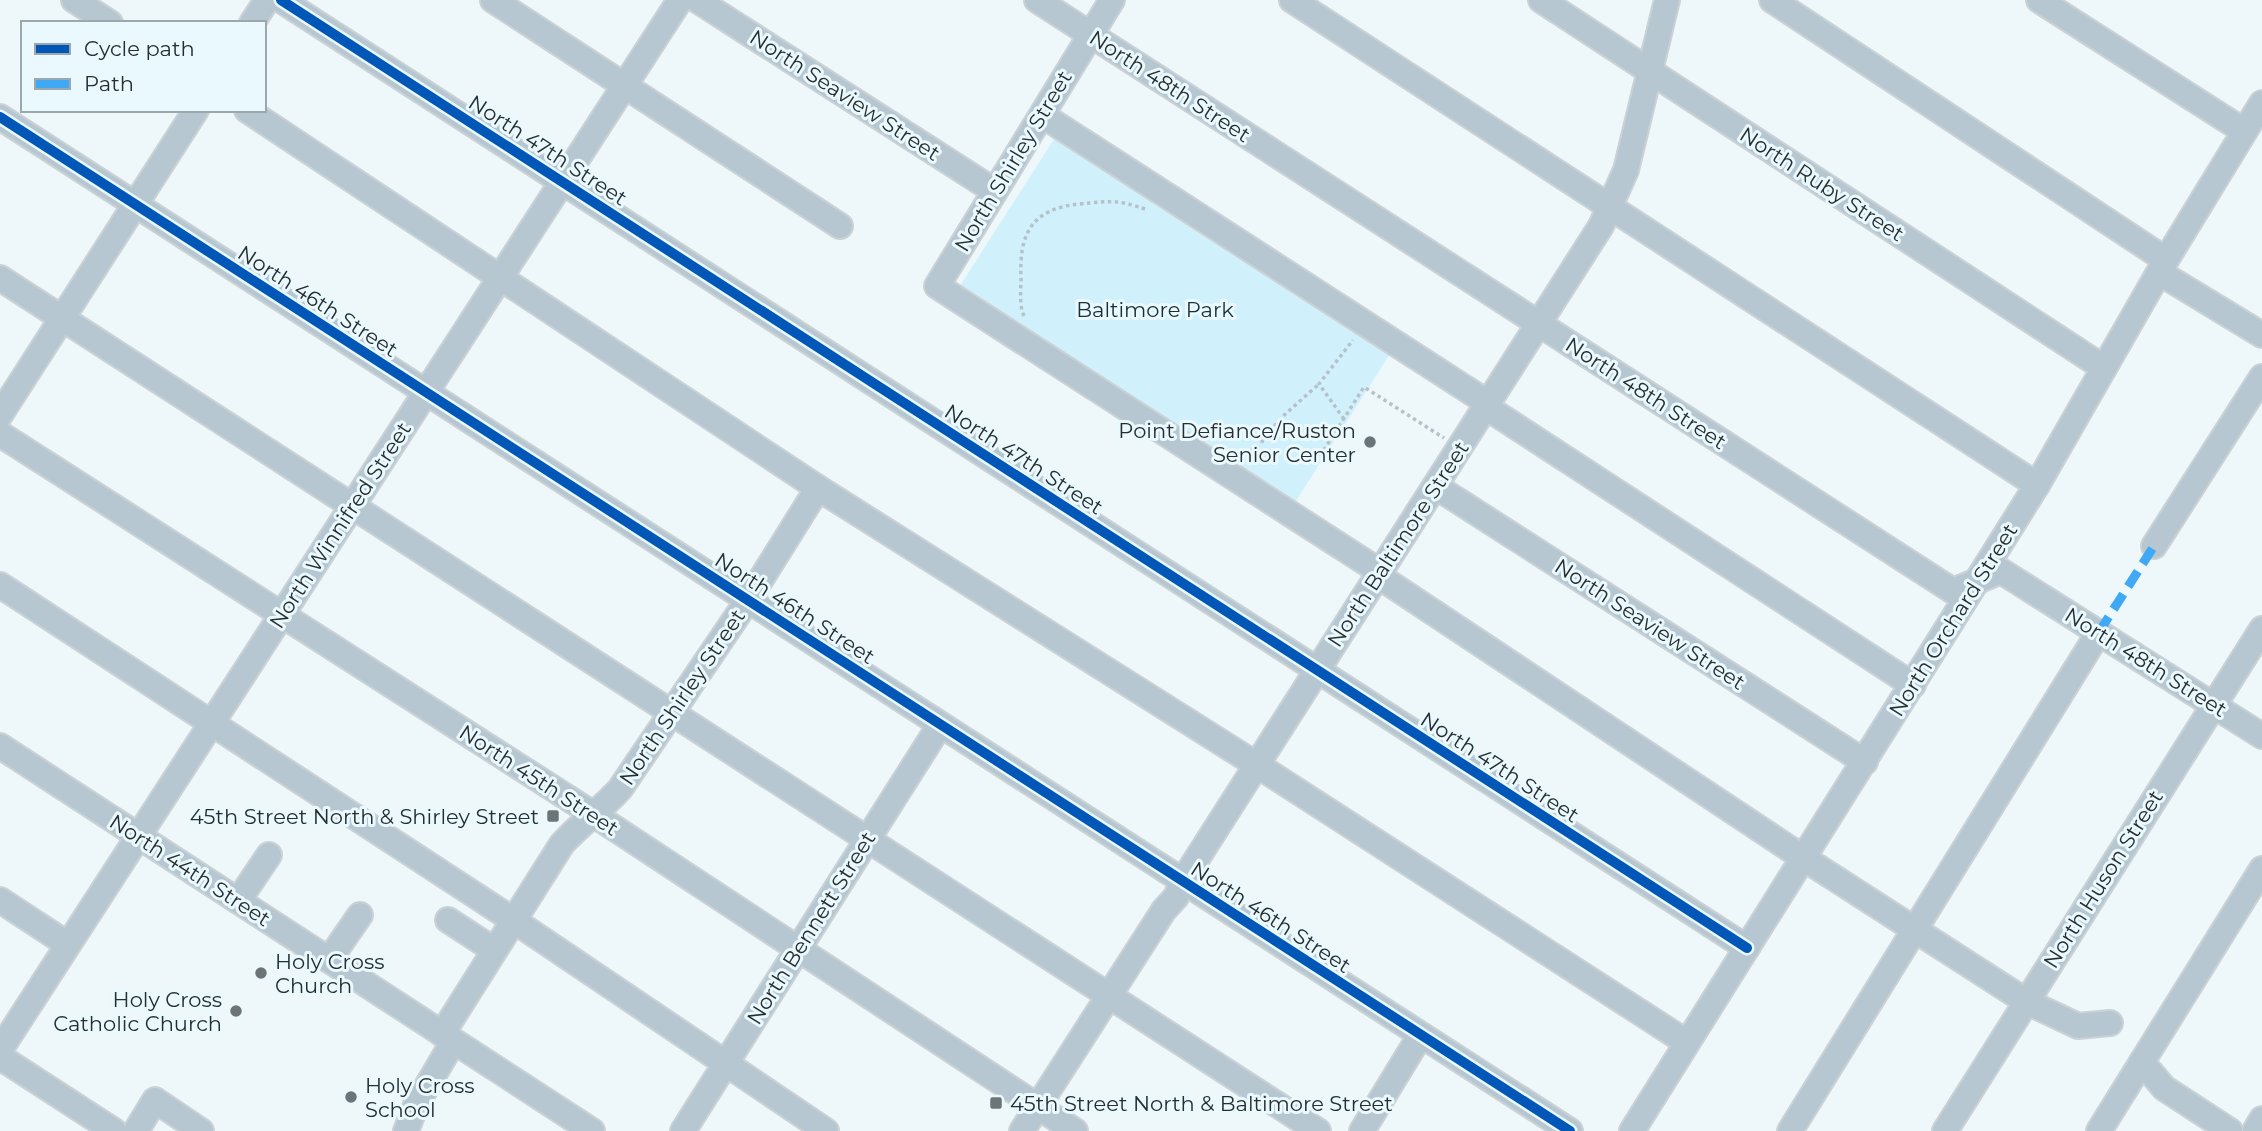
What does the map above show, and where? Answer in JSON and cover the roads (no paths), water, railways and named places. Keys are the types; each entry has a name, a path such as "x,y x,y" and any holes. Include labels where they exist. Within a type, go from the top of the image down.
{"street":[{"path":"74,0 107,21"},
{"path":"253,21 267,0"},
{"name":"North 47th Street","path":"281,0 1747,948"},
{"path":"494,0 840,226"},
{"name":"North Winnifred Street","path":"0,1050 680,0"},
{"name":"North Seaview Street","path":"698,0 993,190"},
{"name":"North 48th Street","path":"1037,0 1953,591 2001,570 2262,736"},
{"name":"North Shirley Street","path":"1112,0 993,190 937,286 1378,573"},
{"path":"1292,0 2037,485"},
{"name":"North Ruby Street","path":"1541,0 2104,368"},
{"name":"North Baltimore Street","path":"1022,1131 1175,897 1182,882 1611,208 1626,170 1667,0"},
{"path":"1772,0 2262,335"},
{"path":"2039,0 2244,131"},
{"name":"North Orchard Street","path":"1632,1131 2037,485 2163,266 2262,103"},
{"path":"0,415 195,112"},
{"path":"250,112 502,276 818,488 1257,765 1686,1042"},
{"path":"1042,115 1913,685"},
{"name":"North 46th Street","path":"0,117 425,394 1570,1131"},
{"path":"0,278 1318,1131"},
{"path":"2154,546 2262,377"},
{"name":"North 45th Street","path":"0,434 596,816 1075,1131"},
{"name":"North Seaview Street","path":"1435,486 1865,762"},
{"name":"North Shirley Street","path":"406,1131 448,1038 494,950 513,920 562,844 575,830 596,816 620,789 748,600 818,488"},
{"path":"1378,573 1805,859 2026,1002 2078,1026 2110,1023"},
{"path":"0,585 513,920 724,1065 826,1131"},
{"name":"North Huson Street","path":"1945,1131 2262,629"},
{"path":"1790,1131 2099,632"},
{"name":"North Bennett Street","path":"683,1131 940,725"},
{"name":"North 44th Street","path":"0,746 592,1131"},
{"path":"238,901 269,855"},
{"path":"2099,1131 2262,869"},
{"path":"0,900 68,944"},
{"path":"329,960 360,915"},
{"path":"448,920 494,950"},
{"path":"1362,1131 1420,1036"},
{"path":"0,1057 114,1131"},
{"path":"2142,1062 2164,1088 2230,1131"},
{"path":"136,1131 155,1100 201,1131"},
{"path":"2255,1131 2262,1119"}],"place":[{"name":"Point Defiance/Ruston Senior Center","path":"1370,442"},
{"name":"45th Street North & Shirley Street","path":"553,816"},
{"name":"Holy Cross Church","path":"261,973"},
{"name":"Holy Cross Catholic Church","path":"236,1011"},
{"name":"Holy Cross School","path":"351,1097"},
{"name":"45th Street North & Baltimore Street","path":"996,1103"}],"park label":[{"name":"Baltimore Park","path":"1155,309"}]}
